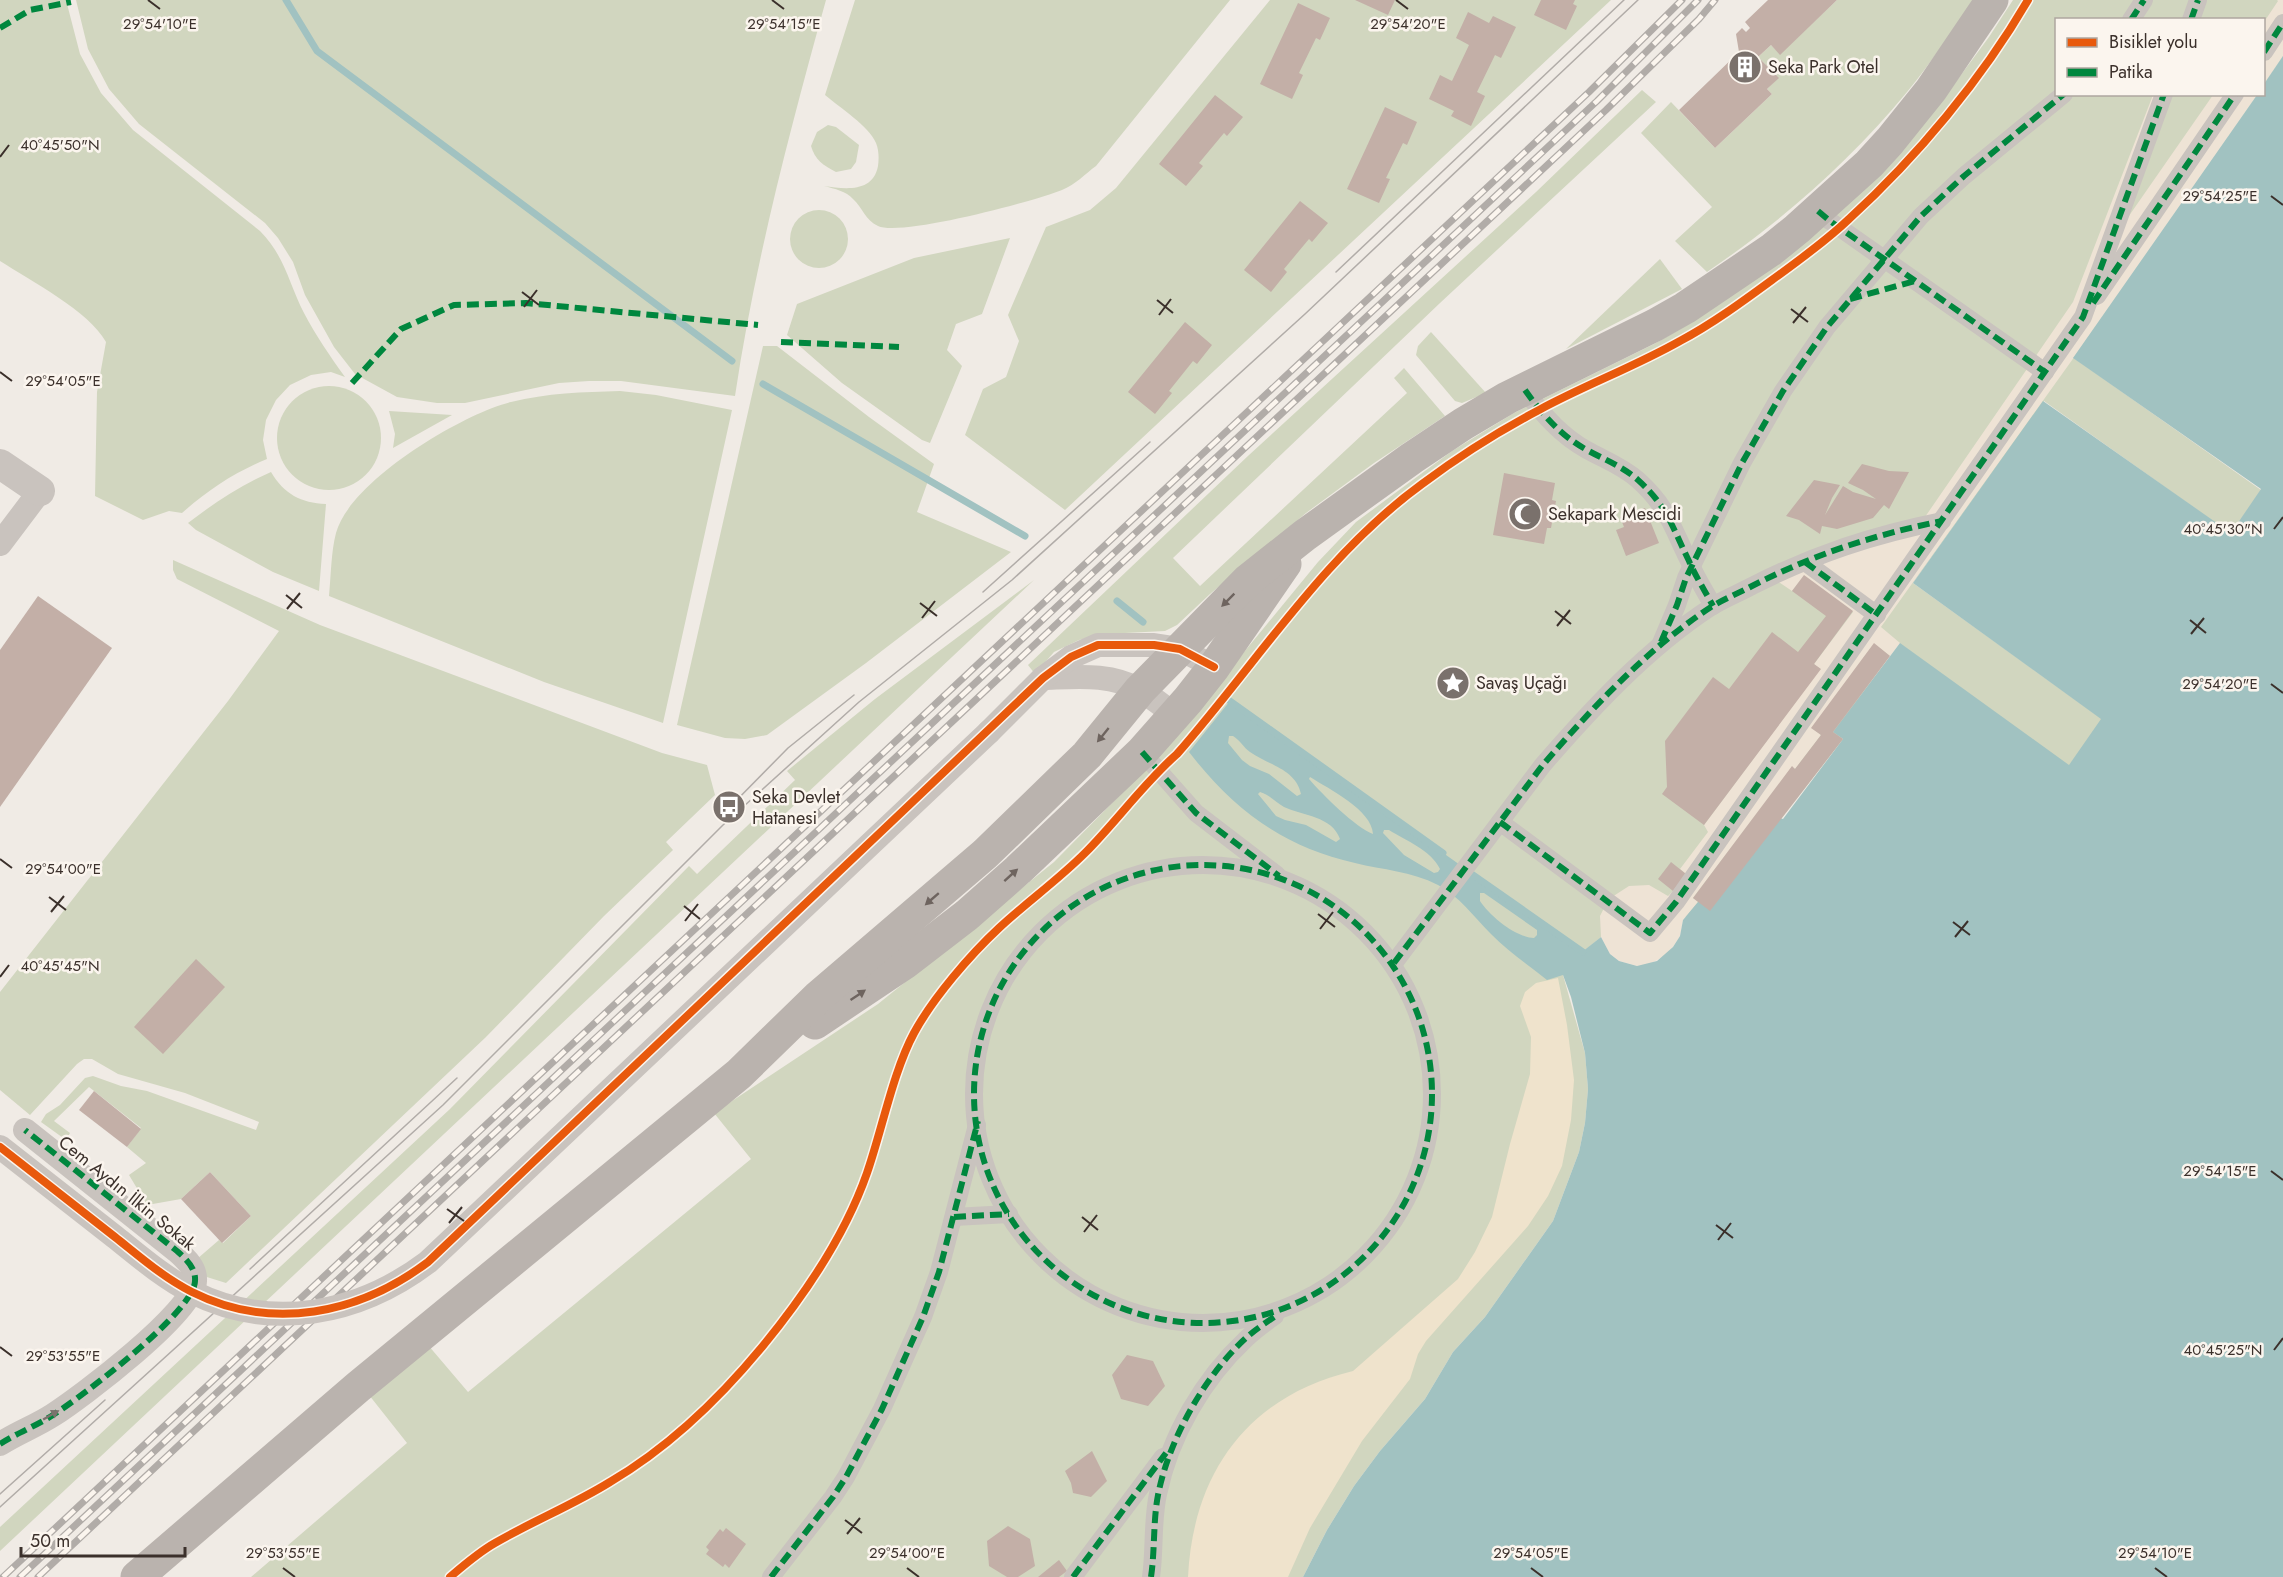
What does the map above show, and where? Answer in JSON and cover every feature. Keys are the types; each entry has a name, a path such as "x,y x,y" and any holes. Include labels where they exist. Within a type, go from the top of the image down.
{"main road":[{"path":"137,1577 358,1388 739,1074 818,997 985,854 1087,755 1140,690 1247,581 1305,535 1420,452 1498,403 1685,308 1771,250 1818,211 1869,164 1914,112 1992,0"},
{"path":"739,1074 888,975 967,915 1018,870 1142,752 1214,667 1305,535"}],"street":[{"path":"2132,18 2144,0"},
{"path":"2192,18 2198,0"},
{"path":"2265,50 2283,23"},
{"path":"1660,644 1691,566 1742,463 1783,391 1827,327 1883,258 1921,216 1957,182 2062,96"},
{"path":"2083,317 2162,96"},
{"path":"1500,822 1650,933 1676,902 1942,522 2234,96"},
{"path":"1818,211 2045,372"},
{"path":"1526,390 1556,428 1587,451 1622,466 1649,491 1668,514 1691,566 1713,606"},
{"path":"0,464 39,491 0,544"},
{"path":"1394,963 1562,743 1660,644 1713,606 1771,576 1836,549 1886,533 1942,522"},
{"path":"1805,562 1877,615"},
{"path":"0,1147 170,1280 211,1300 231,1307 280,1314 332,1309 358,1302 384,1291 428,1262 989,732 1043,678 1071,657 1098,645 1154,645 1180,649 1214,667"},
{"path":"1043,678 1093,676 1114,680 1140,690 1175,715"},
{"path":"1142,752 1196,813 1288,883"},
{"path":"1072,1577 1154,1472 1179,1433 1196,1399 1236,1348 1285,1309 1335,1279 1375,1241 1395,1216 1411,1190 1421,1161 1433,1106 1434,1065 1422,1018 1410,989 1394,963 1368,930 1344,912 1299,886 1263,875 1235,870 1151,872 1121,881 1063,908 1019,954 997,988 980,1036 977,1082 984,1148 993,1181 1009,1214 1035,1251 1065,1281 1089,1298 1117,1310 1186,1324 1238,1322 1285,1309"},
{"path":"771,1577 833,1497 864,1444 923,1317 939,1272 980,1116"},
{"name":"Cem Aydın İlkin Sokak","path":"0,1444 51,1416 90,1390 175,1315 188,1300 195,1280 194,1270 177,1251 25,1130"},
{"path":"954,1217 1009,1214"},
{"path":"1151,1577 1158,1496 1179,1433"}],"green space":[{"path":"0,0 66,0 80,54 101,93 133,130 260,231 269,241 309,321 345,377 331,372 311,375 290,385 276,400 266,420 263,440 267,459 222,482 182,513 169,511 143,520 95,496 97,392 106,342 98,330 73,308 0,261"},
{"path":"76,0 826,0 763,246 735,396 621,381 589,381 559,383 465,403 437,403 397,397 355,374 334,347 305,295 293,262 278,238 265,223 139,124 109,89 88,49"},
{"path":"855,0 1230,0 1096,166 1071,185 1047,195 998,209 913,227 891,228 874,223 847,194 824,186 849,188 864,185 875,175 878,166 878,149 867,130 825,95"},
{"path":"1270,0 1611,0 1065,510 965,435 983,389 1006,377 1019,341 1008,315 1046,227 1090,210 1116,188"},
{"path":"1837,0 1974,0 1916,81 1862,142 1788,211 1707,272 1675,241 1712,207 1641,133 1671,102 1715,148 1772,94 1767,89 1778,78 1758,57 1771,45 1780,54"},
{"path":"2013,0 2283,0 2283,56 2265,83 2265,18 2055,18 2055,96 2256,96 2074,358 2261,490 2231,534 2044,401 1913,583 2102,719 2069,766 1899,643 1834,732 1843,739 1710,911 1601,937 1583,952 1563,975 1585,1053 1588,1089 1585,1123 1579,1152 1553,1221 1485,1317 1453,1352 1425,1399 1380,1451 1354,1486 1327,1530 1303,1577 251,1577 407,1443 369,1395 428,1345 468,1392 751,1159 714,1113 878,1004 1054,862 1120,795 1194,713 1318,562 1356,522 1452,451 1514,413 1682,328 1955,83"},
{"path":"1642,90 1656,102 1440,303 1173,558 1200,586 1407,393 1394,378 1404,368 1445,416 1374,463 1306,513 1177,625 1165,631 1105,634 1079,640 1054,652 1035,674 1028,665 1249,455 1536,192"},
{"path":"828,125 836,127 859,145 856,162 851,169 836,172 817,159 811,146 817,132"},
{"path":"813,210 825,210 840,218 848,233 848,245 840,260 825,268 813,268 798,260 790,245 790,233 798,218"},
{"path":"1010,238 982,314 956,324 947,350 962,366 930,443 922,440 842,383 787,335 797,304 914,258"},
{"path":"1660,259 1682,289 1566,349"},
{"path":"1431,332 1486,393 1462,403 1455,401 1416,355 1418,346"},
{"path":"763,346 777,346 934,464 917,512 1011,552 866,663 767,735 745,739 725,738 677,725"},
{"path":"329,386 349,390 366,401 377,418 381,438 377,458 366,475 349,486 329,490 309,486 292,475 281,458 277,438 281,418 292,401 309,390"},
{"path":"620,391 656,395 732,410 663,723 544,682 329,596 334,540 346,513 362,492 410,452 465,420 511,402 552,395"},
{"path":"389,411 452,415 393,448 395,434"},
{"path":"271,472 276,480 294,496 309,502 326,504 319,591 273,572 196,530 188,523 228,495"},
{"path":"173,560 320,625 662,753 707,765 715,795 666,842 673,850 604,916 486,1037 226,1283 194,1273 197,1259 219,1240 223,1243 251,1216 210,1172 181,1199 147,1205 129,1175 146,1163 127,1147 141,1128 89,1087 54,1121 70,1133 66,1140 41,1122 46,1114 60,1105 85,1078 93,1076 121,1086 147,1091 256,1130 259,1122 185,1093 118,1074 92,1059 84,1059 77,1064 30,1115 0,1090 0,992 228,701 279,631 177,579 173,570"},
{"path":"1034,580 0,1551 0,1527 450,1109 689,866 697,874 795,780 787,771 875,699"}],"sand":[{"path":"1558,978 1574,1080 1571,1120 1562,1166 1548,1196 1528,1226 1426,1341 1418,1354 1410,1379 1362,1441 1310,1528 1288,1577 1188,1577 1192,1539 1201,1504 1215,1473 1233,1444 1256,1420 1284,1399 1316,1383 1353,1371 1458,1279 1475,1252 1492,1217 1530,1074 1531,1037 1520,1006 1525,992 1536,983"}],"shaded area":[{"path":"2283,0 2283,56 2265,83 2265,20 2278,1"},
{"path":"2153,96 2170,96 2124,223 2212,96 2256,96 2153,247 1881,627 1900,643 1890,656 1874,644 1812,728 1821,735 1795,769 1792,767 1693,898 1698,902 1683,920 1680,936 1666,955 1648,965 1637,966 1619,961 1610,954 1601,937 1600,916 1605,906 1612,897 1629,886 1649,885 1668,896 1673,891 1686,874 1680,869 1708,832 1704,825 1820,669 1814,664 1853,612 1804,576 1792,591 1776,580 1925,517 2073,302"}],"water":[{"path":"2283,56 2283,1577 1303,1577 1327,1530 1354,1486 1380,1451 1425,1399 1453,1352 1485,1317 1553,1221 1579,1152 1585,1123 1588,1089 1585,1053 1563,975 1547,980 1504,946 1460,901 1428,880 1329,856 1282,836 1242,808 1223,791 1189,752 1230,701 1582,952 1601,937 1610,954 1619,961 1637,966 1657,961 1673,947 1680,936 1683,920 1698,902 1780,818 1783,819 1843,739 1833,732 1900,643 2069,765 2101,719 1913,583 2043,401 2231,533 2261,489 2073,358 2256,96 2265,96 2265,83","holes":["1229,736 1233,736 1257,757 1287,773 1298,786 1301,794 1297,796 1269,774 1242,760 1228,743","1310,777 1358,809 1371,825 1373,834 1349,818 1330,801 1309,779","1260,792 1284,807 1324,821 1336,831 1340,839 1336,842 1306,825 1276,816 1258,794","1384,830 1389,830 1424,851 1436,862 1440,869 1438,872 1434,873 1404,855 1383,833","1480,893 1484,893 1537,930 1537,935 1534,938 1527,937 1511,930 1496,919 1480,901"]}],"building":[{"path":"1355,0 1395,0 1388,15"},
{"path":"1541,0 1575,0 1573,4 1577,6 1566,30 1534,15"},
{"name":"Seka Park Otel","path":"1768,0 1837,0 1780,55 1771,45 1758,57 1779,78 1767,89 1772,94 1715,148 1679,110 1739,52 1736,34 1742,28 1746,32 1750,28 1745,22"},
{"path":"1298,3 1330,18 1320,40 1316,38 1299,73 1303,75 1292,99 1260,84"},
{"path":"1468,12 1489,23 1493,16 1516,27 1501,58 1495,55 1477,92 1485,96 1471,126 1451,116 1454,111 1429,99 1440,75 1452,81 1469,45 1456,38"},
{"path":"1215,95 1243,117 1227,136 1224,133 1199,163 1203,166 1186,186 1159,164"},
{"path":"1385,107 1417,122 1407,145 1403,143 1386,178 1390,179 1379,203 1347,189"},
{"path":"1300,201 1328,223 1312,242 1309,239 1284,269 1287,272 1271,292 1244,270"},
{"path":"1185,322 1212,345 1197,364 1193,361 1169,391 1172,393 1155,414 1128,392"},
{"path":"1862,464 1889,471 1909,472 1889,509 1884,505 1873,518 1837,529 1822,526 1820,534 1799,520 1786,516 1814,480 1840,485 1825,515 1843,486 1853,492 1876,499 1848,483"},
{"name":"Sekapark Mescidi","path":"1504,473 1555,483 1552,500 1556,501 1551,528 1547,528 1544,544 1493,535"},
{"path":"1645,508 1659,543 1626,556 1616,530 1624,527 1620,517"},
{"path":"1804,575 1853,611 1814,664 1821,669 1704,825 1662,794 1667,787 1665,741 1713,677 1729,689 1772,632 1798,652 1826,616 1792,591"},
{"path":"38,596 112,648 0,807 0,650"},
{"path":"1874,643 1890,656 1833,732 1843,739 1710,911 1693,898 1792,766 1795,769 1821,735 1811,728"},
{"path":"1671,862 1686,874 1673,891 1658,879"},
{"path":"196,959 225,987 163,1054 134,1027"},
{"path":"94,1091 141,1129 127,1147 79,1110"},
{"path":"210,1172 251,1216 222,1243 181,1199"},
{"path":"1127,1355 1153,1361 1165,1386 1148,1406 1121,1399 1112,1375"},
{"path":"1092,1451 1107,1481 1091,1497 1073,1493 1065,1471"},
{"path":"1008,1526 1030,1539 1035,1566 1018,1577 1007,1577 989,1566 987,1541"},
{"path":"726,1528 746,1544 729,1568 725,1564 723,1567 706,1554 709,1550 706,1547 720,1529 723,1532"},
{"path":"1059,1560 1067,1571 1059,1577 1038,1577"}],"waterway":[{"path":"286,0 317,51 732,361"},
{"path":"763,384 1025,536"},
{"path":"1117,601 1143,622"},
{"path":"1230,701 1443,853"},
{"path":"1466,870 1583,952"}],"tram line":[{"path":"1336,272 1624,0"},
{"path":"0,1507 443,1105 723,825 859,702 1012,580 1305,314 1638,0"},
{"path":"983,592 1150,442"},
{"path":"721,816 788,748 854,695"},
{"path":"250,1269 457,1078"},
{"path":"0,1494 105,1400"}],"railway":[{"path":"3,1577 1589,92 1682,0"},
{"path":"20,1577 1597,101 1698,0"},
{"path":"38,1577 1606,110 1699,19 1715,0"}],"marked path":[{"path":"2132,18 2144,0"},
{"path":"2192,18 2198,0"},
{"path":"0,28 30,10 71,2"},
{"path":"2265,50 2283,23"},
{"path":"1661,642 1686,578 1742,463 1783,391 1827,327 1921,216 1964,176 2062,96"},
{"path":"1500,822 1650,933 1676,902 2083,317 2163,96"},
{"path":"2093,303 2234,96"},
{"path":"1818,211 2045,372"},
{"path":"1850,299 1915,281"},
{"path":"352,383 401,329 454,305 526,303 758,325"},
{"path":"781,342 899,347"},
{"path":"1525,390 1560,431 1587,450 1626,471 1656,499 1713,606"},
{"path":"1394,963 1542,766 1621,680 1665,641 1716,604 1799,564 1868,539 1942,521"},
{"path":"1805,562 1877,615"},
{"path":"1142,752 1196,813 1279,876"},
{"path":"1203,865 1248,869 1291,883 1330,904 1365,932 1393,967 1414,1006 1428,1049 1432,1094 1428,1139 1414,1182 1393,1221 1365,1256 1330,1284 1291,1305 1248,1319 1203,1323 1158,1319 1115,1305 1076,1284 1041,1256 1013,1221 992,1182 978,1139 974,1094 978,1049 992,1006 1013,967 1041,932 1076,904 1115,883 1158,869 1203,865"},
{"path":"771,1577 833,1497 882,1409 923,1317 939,1272 978,1121"},
{"path":"0,1444 67,1406 134,1353 177,1312 190,1295 195,1281 192,1268 177,1251 25,1130"},
{"path":"954,1217 1009,1214"},
{"path":"1151,1577 1158,1495 1163,1474 1180,1430 1203,1389 1232,1352 1250,1334 1277,1315"},
{"path":"1073,1577 1166,1453"}],"cycle path":[{"path":"450,1577 472,1559 509,1535 567,1506 631,1469 692,1421 746,1366 808,1286 847,1220 867,1173 907,1048 922,1020 942,992 976,951 1085,853 1177,754 1292,612 1353,544 1422,484 1479,445 1556,401 1692,334 1792,266 1821,243 1899,170 1947,116 1990,59 2028,0"},
{"path":"0,1147 162,1273 192,1292 222,1304 253,1312 284,1314 314,1312 344,1305 373,1294 401,1280 428,1262 1043,678 1071,657 1098,645 1154,645 1180,649 1214,667"}],"place":[{"name":"Seka Park Otel","path":"1745,67"},
{"name":"Sekapark Mescidi","path":"1525,514"},
{"name":"Savaş Uçağı","path":"1453,683"},
{"name":"Seka Devlet Hatanesi","path":"729,807"}]}
